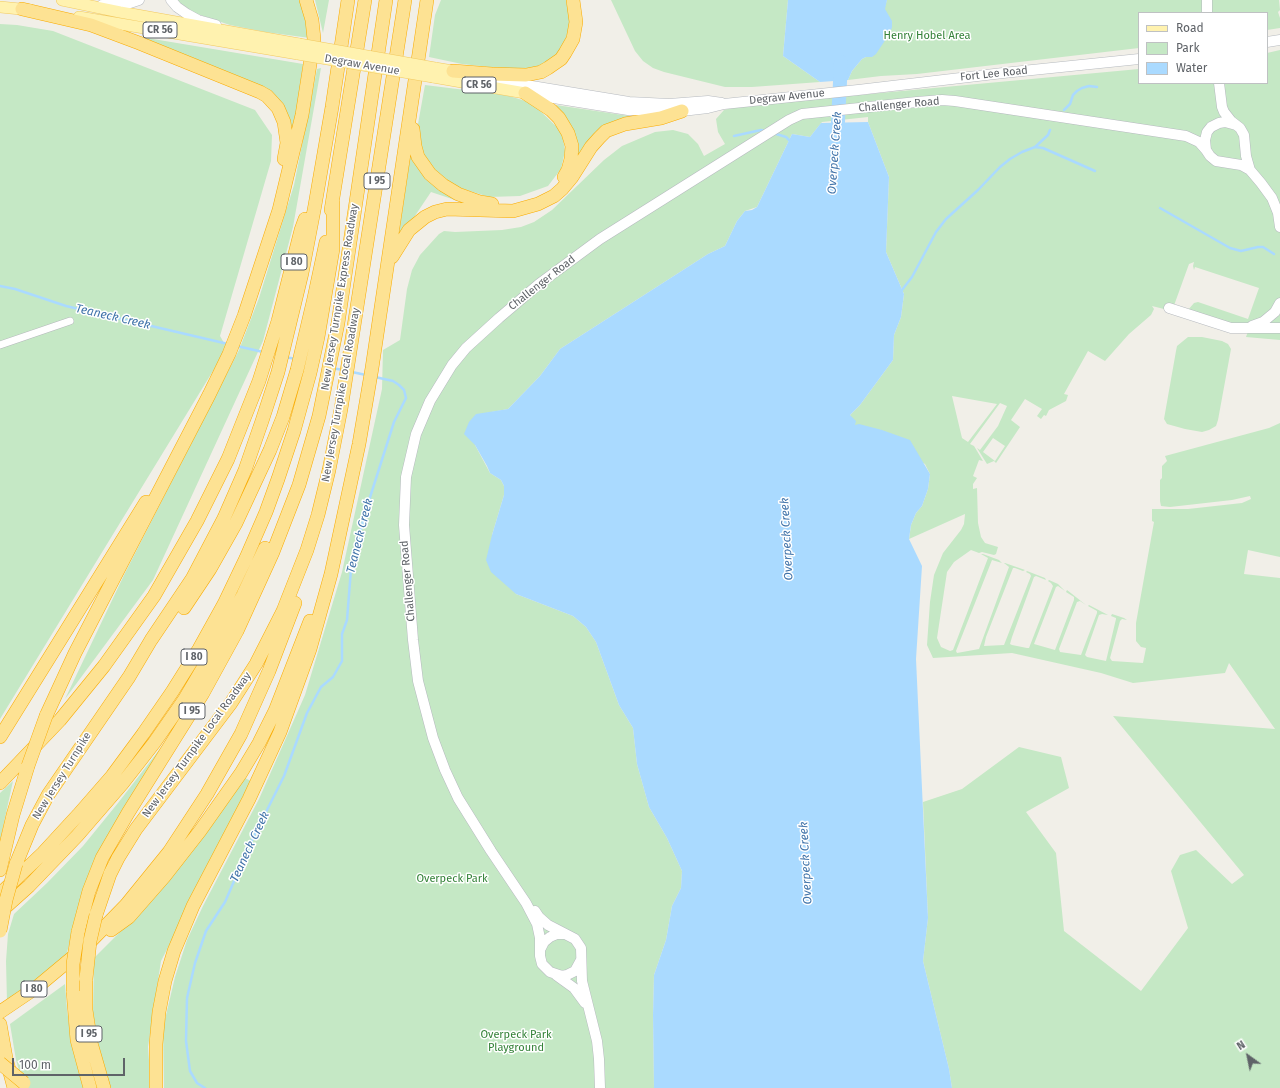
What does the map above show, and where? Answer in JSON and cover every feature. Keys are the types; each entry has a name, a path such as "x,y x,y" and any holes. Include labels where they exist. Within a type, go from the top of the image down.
{"highway":[{"path":"0,870 10,827 28,766 46,716 75,653 229,354 252,296 279,210 299,131 313,49 314,30 306,0"},
{"path":"129,677 151,640 186,589 222,523 249,459 279,366 302,273 320,180 348,0"},
{"name":"New Jersey Turnpike Express Roadway","path":"129,677 158,645 210,569 236,523 270,450 297,370 308,353 318,281 365,0"},
{"name":"New Jersey Turnpike Express Roadway","path":"90,1088 77,1040 72,991 74,956 78,932 89,890 102,858 196,703 234,636 269,563 300,485 318,422 332,359 386,0"},
{"name":"New Jersey Turnpike Local Roadway","path":"104,1088 95,1059 86,1010 86,979 90,941 96,915 110,874 126,843 228,707 256,664 283,611 312,535 329,470 346,382 405,0"},
{"path":"156,1088 156,1051 159,1012 174,951 193,906 262,772 290,705 308,655 324,603 336,556 343,514 356,459 372,368 427,0"},
{"path":"422,33 434,0"},
{"path":"453,71 526,75 541,72 548,68 560,59 573,39 576,22 573,0"},
{"path":"22,9 103,29 253,88 273,101 282,115 287,136 286,152 272,229"},
{"path":"411,112 416,154 422,165 433,177 458,194 480,202 500,205 518,203 541,196 558,184 568,170 572,153 568,133 559,118 547,106 525,93"},
{"path":"388,264 409,230 425,216 447,209 506,211 538,204 554,196 562,189 591,147 606,132 625,124 661,118 682,111"},
{"name":"I 80","path":"0,783 37,745 83,693 124,639 163,581 197,521 223,470 251,403 266,362 287,289 301,230 320,180"},
{"name":"I 80","path":"0,894 59,837 112,776 153,720 196,654 226,599 260,527 284,464 310,373 308,353"},
{"path":"0,738 155,486 180,450"},
{"name":"I 80","path":"0,912 81,832 122,784 164,729 193,685 219,641 251,580 274,528 300,485"},
{"path":"85,947 129,918 200,832 250,759 275,711 296,657 318,596 335,536 343,514"},
{"name":"I 80","path":"0,1012 37,987 85,947 114,919 148,879 189,824 225,765 263,687 302,584 312,535"},
{"name":"New Jersey Turnpike","path":"0,931 6,900 16,864 32,824 48,795 129,677"},
{"path":"0,1024 2,1038 21,1087"},
{"path":"0,1062 21,1087"},
{"path":"0,1073 21,1087"}],"main road":[{"name":"Degraw Avenue","path":"62,0 252,36 298,49"},
{"name":"Degraw Avenue","path":"0,7 116,22 298,49 434,72 525,93"},
{"name":"Degraw Avenue","path":"434,72 453,71"}],"street":[{"path":"87,4 124,5 139,0"},
{"path":"171,0 181,10 192,17 252,36"},
{"path":"1206,0 1207,12"},
{"path":"1268,42 1280,40"},
{"name":"Fort Lee Road","path":"850,91 979,75 1138,59"},
{"name":"Degraw Avenue","path":"453,71 502,81 629,102 669,104 708,101 724,104"},
{"path":"1219,84 1222,107 1228,117 1242,130 1244,135 1246,156 1250,170"},
{"name":"Degraw Avenue","path":"525,93 628,110 682,111 708,108 724,104 850,91"},
{"name":"Challenger Road","path":"589,1010 574,988 550,972 542,964 537,924 526,903 458,798 445,770 433,738 420,689 413,640 404,525 406,477 416,434 430,401 442,381 462,354 481,333 539,284 600,239 797,116 811,112 917,102 955,101 1186,136 1199,142 1206,150"},
{"path":"1222,107 1204,140 1206,150 1216,161 1241,165 1250,170 1272,198 1278,213 1280,227"},
{"path":"1210,128 1221,122 1228,122 1236,125"},
{"name":"Challenger Road","path":"1186,136 1198,134 1210,128"},
{"path":"1228,162 1238,158 1245,146"},
{"path":"1245,328 1263,322 1275,312 1280,303"},
{"path":"1169,308 1231,328 1280,328"},
{"path":"0,345 70,321"},
{"name":"Challenger Road","path":"526,903 543,921 564,934 572,936 578,942 582,951 582,981 595,1034 599,1059 600,1088"},
{"path":"541,948 550,937 557,934 564,934"},
{"path":"556,975 564,975 572,972 578,967 581,960"}],"green space":[{"path":"178,0 300,0 310,38 265,32 230,25 194,13"},
{"path":"315,0 329,0 323,33"},
{"path":"441,0 566,0 571,23 561,52 534,69 499,68 462,64 429,57 435,15"},
{"path":"611,0 788,0 783,56 820,82 752,87 725,87 653,68 643,61 635,51"},
{"name":"Henry Hobel Area","path":"887,0 1279,0 1280,10 1278,12 1280,18 1280,28 1268,30 1268,12 1138,12 1138,48 917,74 848,80 852,71 862,59 872,57 889,17 884,9"},
{"path":"0,24 17,25 53,31 255,110 272,135 271,161 220,336 227,348 0,719"},
{"path":"141,37 303,64 294,134 285,109 267,88"},
{"path":"1280,50 1280,340 1246,337 1251,323 1237,325 1188,310 1194,303 1198,302 1248,319 1259,288 1195,267 1194,270 1194,262 1189,264 1172,311 1152,306 1154,309 1151,315 1129,334 1105,361 1088,351 1064,394 1068,395 1066,401 1049,410 1046,416 1044,415 1041,419 1037,416 1042,409 1025,399 1011,420 1020,427 996,463 994,461 987,464 977,448 980,450 998,426 1007,406 1000,403 970,444 974,446 983,461 979,460 973,476 977,478 973,484 973,489 977,488 978,523 981,537 985,543 998,547 996,554 994,555 982,552 979,553 971,550 954,562 947,572 937,638 941,647 950,651 953,650 988,558 981,554 983,554 999,560 1002,563 992,560 956,651 957,653 979,649 1009,567 1005,563 1025,570 1023,571 1013,568 986,637 984,646 1004,645 1031,576 1026,572 1027,571 1045,578 1046,580 1036,576 1034,577 1010,644 1029,648 1053,586 1048,581 1049,580 1058,584 1065,591 1058,586 1056,587 1034,644 1055,650 1074,600 1074,597 1066,592 1067,590 1086,605 1080,601 1077,602 1059,649 1060,652 1081,655 1097,613 1097,611 1088,606 1089,605 1108,615 1099,615 1085,655 1087,657 1106,661 1116,619 1111,616 1112,614 1127,620 1122,619 1120,621 1110,658 1112,661 1143,663 1146,648 1141,647 1136,641 1136,623 1154,522 1152,521 1152,509 1188,509 1242,503 1251,499 1250,496 1232,500 1170,507 1161,506 1160,480 1162,478 1162,466 1167,461 1165,456 1269,428 1280,423 1280,557 1248,550 1244,574 1280,578 1280,1088 952,1088 949,1069 923,961 928,918 923,802 962,789 1019,747 1061,757 1069,788 1026,812 1056,853 1064,931 1141,991 1188,928 1171,871 1180,855 1196,850 1232,884 1244,875 1113,716 1275,729 1229,663 1225,673 1133,683 1101,673 1012,653 933,658 927,645 930,602 934,575 943,553 961,530 964,524 965,514 909,539 911,525 916,513 922,506 928,489 930,474 925,464 855,425 850,415 860,405 893,360 894,335 901,317 904,294 886,252 889,177 868,122 868,117 822,122 810,137 792,134 757,207 745,211 737,221 725,246 708,254 560,349 540,376 508,409 476,415 475,445 490,473 501,480 504,486 504,495 492,535 516,594 573,616 586,627 596,642 619,705 633,728 637,764 649,807 667,838 682,871 681,888 672,906 666,940 654,975 654,1088 164,1088 163,1028 175,977 187,940 203,906 259,799 305,695 342,572 382,389 383,350 400,340 407,289 412,270 420,255 439,234 444,231 502,230 521,227 534,222 552,210 604,160 622,146 655,132 673,130 688,134 698,144 704,156 725,144 718,132 716,119 724,110 740,106 1138,69 1138,84 1268,84 1268,53","holes":["952,396 997,404 968,442 962,438","993,438 1005,446 995,461 983,452"]},
{"path":"321,68 293,227 263,341 153,580 65,699 125,573 239,350 259,298 294,185 317,69"},
{"path":"425,85 506,95 532,103 562,132 565,151 561,169 548,186 520,196 489,197 457,187 430,167 419,147 418,124"},
{"path":"556,105 636,117 609,126 574,167 569,126"},
{"path":"411,151 473,206 431,192 398,241"},
{"path":"1188,337 1202,337 1222,341 1228,344 1231,349 1216,426 1202,432 1167,424 1164,419 1177,346"},
{"path":"166,741 75,923 66,956 7,1002 6,961 8,934 14,914 83,846"},
{"path":"243,777 253,782 161,961 148,1047 151,1088 110,1088 102,1064 93,1013 94,958 138,914"},
{"path":"13,781 0,841 0,793"},
{"path":"65,984 71,1037 84,1088 24,1088 16,1060 10,1024"}],"water":[{"path":"788,0 887,0 885,9 892,21 892,27 890,33 876,54 872,57 862,59 852,71 848,80 820,82 783,56"},
{"path":"868,122 889,177 886,252 904,294 901,317 894,335 893,360 860,405 850,415 856,421 855,425 859,424 882,430 910,440 930,474 928,489 922,506 916,513 911,525 909,539 922,566 916,659 928,918 923,961 949,1069 952,1088 654,1088 654,975 666,940 672,906 681,888 682,871 667,838 649,807 637,764 633,728 619,705 596,642 586,627 573,616 516,594 491,572 486,560 504,495 504,486 501,480 490,473 475,445 464,434 469,422 476,414 508,409 540,376 560,349 708,254 725,246 737,221 745,211 752,210 757,207 792,134 810,137 821,123"}],"waterway":[{"name":"Overpeck Creek","path":"837,141 841,62"},
{"path":"1064,110 1070,104 1073,95 1077,91 1089,86 1097,87"},
{"path":"734,136 761,130 765,131"},
{"path":"1035,147 1048,135 1050,130"},
{"path":"773,133 786,137 790,141"},
{"path":"902,290 912,277 936,232 946,219 1010,159 1035,147 1043,148 1095,171"},
{"path":"1160,208 1230,248 1241,251 1263,247 1274,254"},
{"name":"Teaneck Creek","path":"0,286 15,289 66,306 228,344"},
{"name":"Teaneck Creek","path":"237,346 263,352"},
{"name":"Teaneck Creek","path":"285,357 296,359"},
{"name":"Teaneck Creek","path":"332,368 343,370"},
{"name":"Teaneck Creek","path":"352,372 366,375"},
{"name":"Teaneck Creek","path":"205,1088 197,1083 190,1071 186,1041 187,998 195,963 206,931 225,902 252,840 284,776 307,713 321,687 333,677 342,661 342,634 347,620 351,569 365,513 394,422 406,398 404,390 399,385 393,381 375,377"}],"park label":[{"name":"Overpeck Park","path":"452,879"},
{"name":"Overpeck Park Playground","path":"516,1041"}]}
